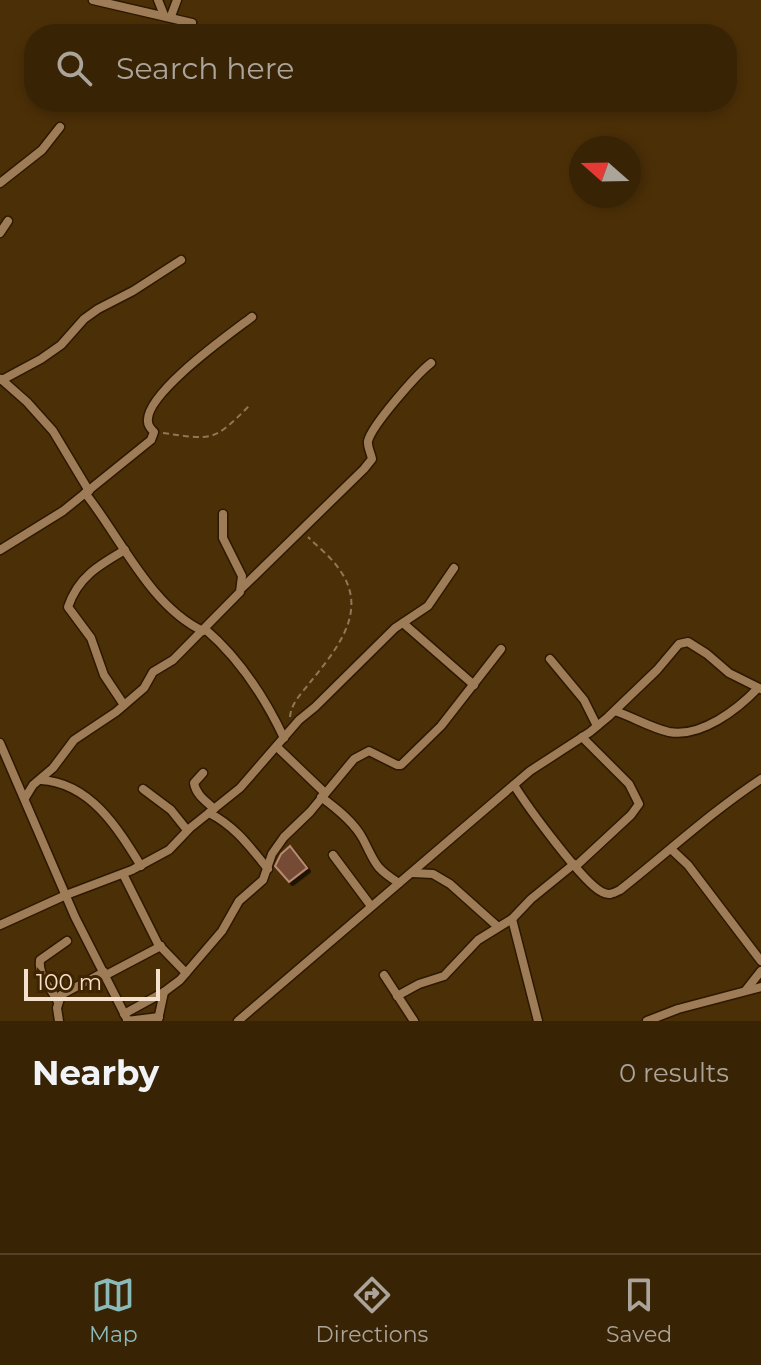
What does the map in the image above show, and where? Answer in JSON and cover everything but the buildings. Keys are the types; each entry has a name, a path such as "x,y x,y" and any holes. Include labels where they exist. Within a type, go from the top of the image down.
{"street":[{"path":"93,0 192,23"},
{"path":"158,0 168,16"},
{"path":"168,16 177,0"},
{"path":"0,183 42,150 60,127"},
{"path":"0,233 8,221"},
{"path":"0,393 3,381 61,345 84,319 181,260"},
{"path":"0,550 38,528 151,440 154,432 148,422 150,411 169,383 252,317"},
{"path":"25,798 82,733 144,688 153,672 173,660 349,486 371,462 367,445 388,409 418,373 431,363"},
{"path":"3,381 53,431 87,492 157,595 186,622 204,630 231,653 259,693 284,738"},
{"path":"223,514 223,538 242,576 242,589"},
{"path":"124,705 104,675 98,649 68,607 83,578 125,550"},
{"path":"0,925 66,895 123,874 169,850 187,830 240,788 294,725 395,628 428,606 454,568"},
{"path":"403,623 474,685"},
{"path":"238,1021 514,785 615,711 683,642 707,654 729,673 760,688 723,719 681,733 670,732 615,711"},
{"path":"126,1019 186,973 222,931 239,901 263,880 272,854 284,837 354,759 363,752 376,753 401,765 441,726 501,649"},
{"path":"550,659 592,711 597,726"},
{"path":"397,996 419,984 444,976 478,940 512,919 531,899 631,815 639,804 629,784 582,737"},
{"path":"0,743 66,895 126,1019"},
{"path":"277,747 354,827 363,838 374,864 399,883"},
{"path":"203,773 194,787 201,798 241,835 268,869"},
{"path":"514,785 575,865 599,891 615,893 672,850 725,804 761,779"},
{"path":"41,780 72,786 99,807 115,824 141,866"},
{"path":"143,789 171,810 187,830"},
{"path":"672,850 688,865 761,961"},
{"path":"333,855 371,906"},
{"path":"411,873 433,874 450,884 497,926"},
{"path":"123,874 161,946 186,973"},
{"path":"512,919 540,1020"},
{"path":"59,1021 58,1002 39,965 40,960 67,941"},
{"path":"58,1002 68,989 161,946"},
{"path":"745,991 761,971"},
{"path":"384,975 414,1021"},
{"path":"647,1021 678,1009 761,987"},
{"path":"126,1019 158,1019 164,992"}],"path":[{"path":"154,432 203,439 213,437 249,406"},
{"path":"294,725 291,710 339,644 352,609 340,570 302,530"}]}
